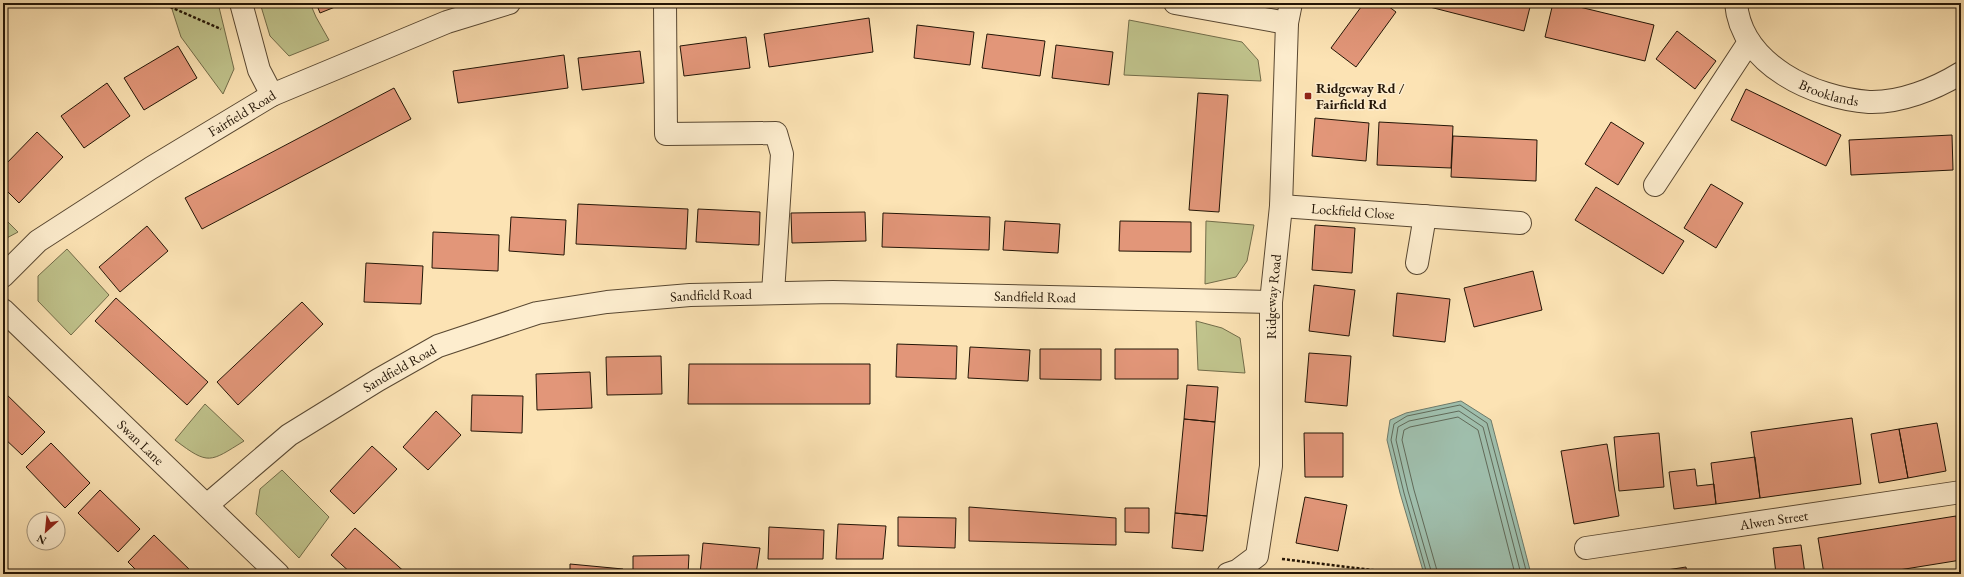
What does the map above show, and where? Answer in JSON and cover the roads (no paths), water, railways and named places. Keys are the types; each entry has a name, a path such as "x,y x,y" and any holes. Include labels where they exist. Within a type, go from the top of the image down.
{"street":[{"path":"240,3 259,70 272,95"},
{"name":"Fairfield Road","path":"3,276 38,241 151,168 272,95 447,22 509,3"},
{"path":"665,3 666,134 776,133 782,154 773,293"},
{"path":"1175,3 1289,13"},
{"name":"Brooklands","path":"1736,3 1737,17 1749,42 1780,73 1825,94 1870,102 1913,96 1961,73"},
{"name":"Ridgeway Road","path":"1228,574 1237,571 1257,556 1270,466 1271,302 1281,206 1289,13"},
{"path":"1655,185 1749,42"},
{"name":"Lockfield Close","path":"1281,206 1520,223"},
{"path":"1417,262 1425,216"},
{"name":"Sandfield Road","path":"207,505 290,435 378,380 438,346 537,313 607,302 690,294 833,292 1271,302"},
{"name":"Swan Lane","path":"3,310 278,574"},
{"name":"Alwen Street","path":"1586,548 1961,492"}],"water":[{"path":"1461,401 1491,420 1531,574 1424,574 1400,493 1387,440 1390,420 1406,413"}],"place":[{"name":"Ridgeway Rd / Fairfield Rd","path":"1308,96"}]}
